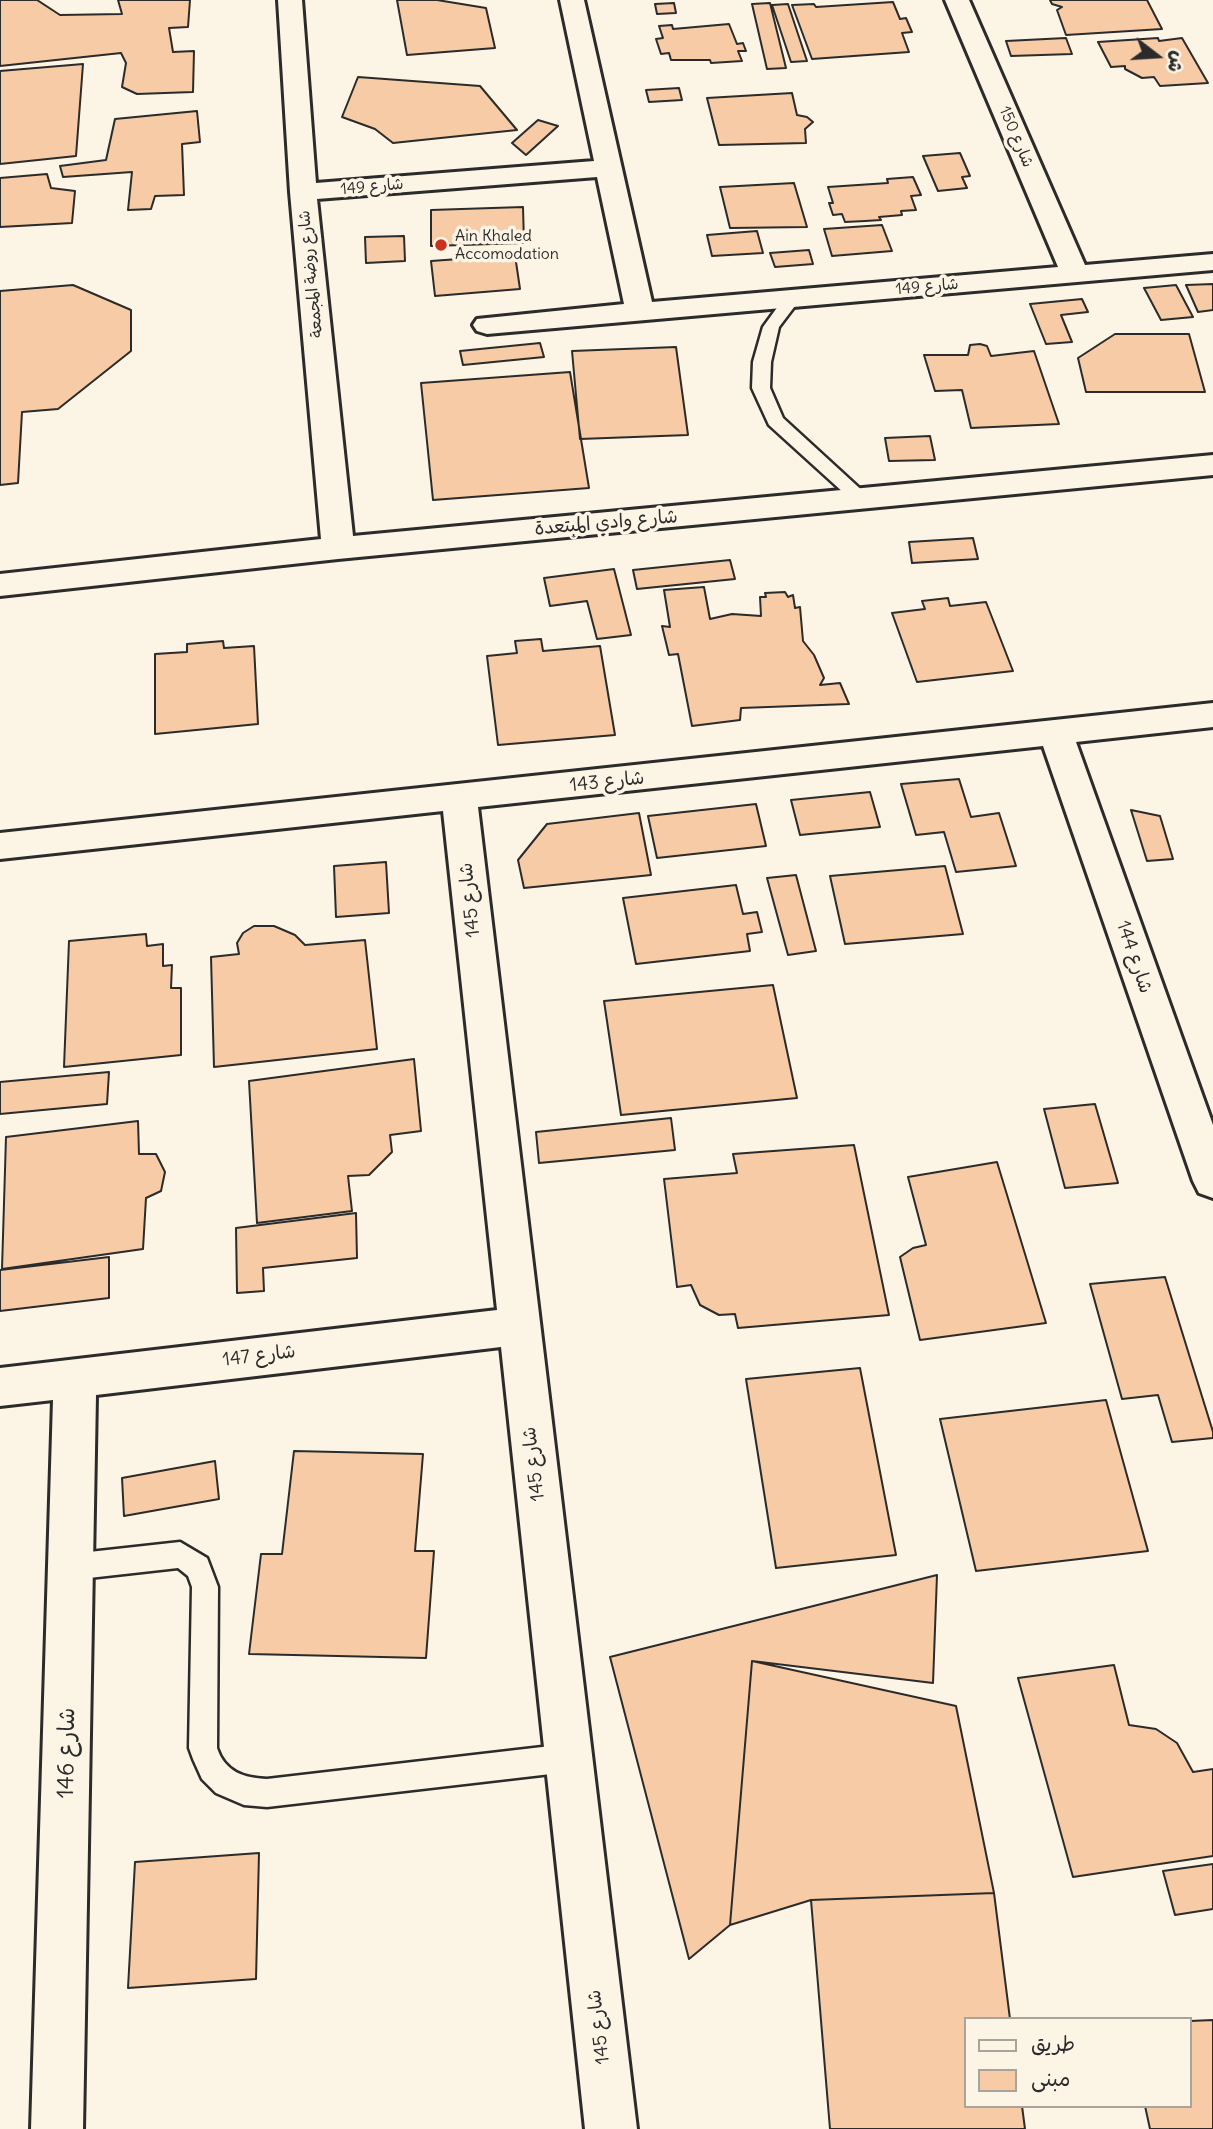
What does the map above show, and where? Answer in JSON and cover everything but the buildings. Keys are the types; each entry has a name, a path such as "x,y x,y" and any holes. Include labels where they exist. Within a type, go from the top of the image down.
{"street":[{"name":"شارع روضة المجمعة","path":"290,0 303,192 338,548"},
{"path":"572,0 640,311"},
{"name":"شارع 150","path":"957,0 1075,275"},
{"name":"شارع 149","path":"303,192 609,168"},
{"name":"شارع 149","path":"487,325 1213,262"},
{"name":"شارع وادي المبتعدة","path":"0,585 338,548 1213,465"},
{"name":"شارع 143","path":"0,846 1213,715"},
{"name":"شارع 144","path":"1056,733 1213,1181"},
{"name":"شارع 145","path":"459,798 611,2129"},
{"name":"شارع 147","path":"0,1387 518,1325"},
{"name":"شارع 146","path":"58,2129 75,1377"}],"lane":[{"path":"793,298 771,327 762,362 761,388 775,422 861,499"},
{"path":"71,1567 180,1555 193,1560 203,1572 203,1748 206,1761 214,1773 237,1790 267,1793 568,1758"}],"place":[{"name":"Ain Khaled Accomodation","path":"441,245"}]}
